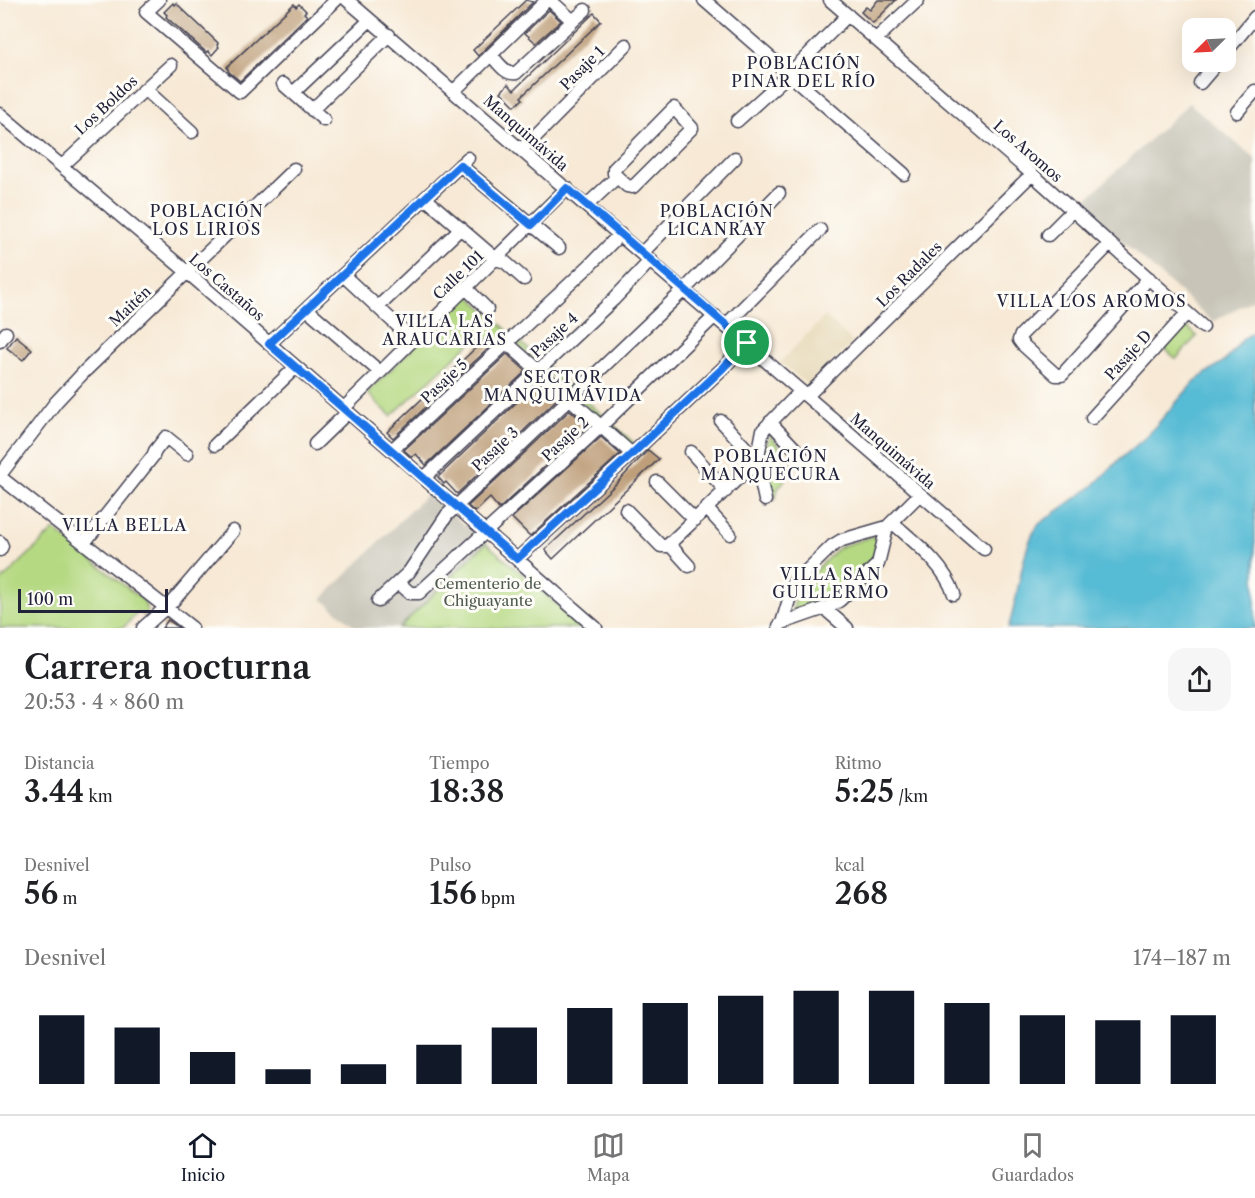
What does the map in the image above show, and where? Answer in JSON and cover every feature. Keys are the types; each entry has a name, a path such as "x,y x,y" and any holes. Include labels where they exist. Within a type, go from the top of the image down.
{"street":[{"path":"159,0 147,12 240,92 330,2"},
{"name":"Manquimávida","path":"347,0 984,549"},
{"path":"454,91 548,0 573,21"},
{"path":"704,0 904,174"},
{"name":"Los Aromos","path":"830,0 1032,174 1203,327"},
{"path":"876,39 918,0"},
{"path":"491,55 507,72 514,74 585,10"},
{"path":"737,121 789,74 848,15"},
{"path":"1236,40 1255,17"},
{"path":"293,93 370,20"},
{"path":"312,110 389,35"},
{"name":"Pasaje 1","path":"521,149 626,45"},
{"name":"Los Boldos","path":"62,166 171,65"},
{"path":"1200,82 1209,72"},
{"path":"283,84 324,120"},
{"path":"145,89 192,132"},
{"path":"1237,112 1255,91"},
{"path":"674,108 692,128 633,187 627,186 617,177 614,172 615,168 674,108"},
{"name":"Los Castaños","path":"0,114 187,272 596,628"},
{"path":"646,257 735,158"},
{"path":"269,344 464,162 558,248"},
{"name":"Maitén","path":"0,476 70,386 294,169"},
{"name":"Los Radales","path":"770,422 804,393 1032,174"},
{"path":"587,205 617,177"},
{"name":"Calle 101","path":"315,444 380,372 567,188"},
{"path":"684,290 779,193"},
{"path":"425,198 496,259 505,262 524,279"},
{"path":"1048,236 1073,210"},
{"path":"378,307 461,228"},
{"path":"726,325 820,230"},
{"name":"Pasaje 5","path":"392,450 620,234"},
{"path":"1110,244 1021,335 1019,340 1022,344 1056,375 1064,373 1149,279"},
{"name":"Pasaje 4","path":"424,478 625,289 646,257"},
{"path":"343,275 413,340"},
{"path":"466,289 487,309"},
{"name":"Pasaje 3","path":"378,601 417,561 442,520 684,290"},
{"path":"307,309 380,372"},
{"name":"Pasaje D","path":"1092,418 1187,313"},
{"name":"Pasaje 2","path":"398,582 410,593 418,593 601,426 716,316"},
{"path":"507,343 632,454"},
{"path":"517,559 632,454 747,343"},
{"path":"215,445 296,367"},
{"path":"721,421 755,462 765,500"},
{"path":"667,545 755,462 761,433 770,422 814,469"},
{"path":"84,543 166,437 187,454"},
{"path":"691,452 726,490"},
{"path":"0,476 192,628"},
{"path":"657,482 694,520"},
{"path":"780,626 794,583 832,546 842,540 889,524 920,494"},
{"path":"707,509 730,534"},
{"path":"626,510 689,566"},
{"path":"889,524 915,543 946,575 954,594"},
{"path":"780,626 825,609 840,600 878,564 889,524"},
{"path":"143,628 165,607 233,531"},
{"path":"0,542 2,546 0,550"},
{"path":"825,609 847,628"}],"shaded area":[{"path":"1189,103 1255,159 1255,298 1213,322 1081,204"},
{"path":"825,316 853,342 808,385 780,362"},
{"path":"427,494 486,543 399,628 357,628 322,599"}],"green space":[{"path":"468,294 511,334 492,347 479,335 391,416 367,393"},
{"path":"1185,325 1197,336 1176,359 1164,348"},
{"path":"518,340 635,444 632,447 515,343"},
{"path":"770,435 795,467 778,488 775,500 759,470"},
{"path":"54,530 144,601 147,611 144,616 138,612 123,628 0,628 0,582"},
{"path":"880,534 873,561 834,599 791,614 800,586 837,549"},
{"name":"Cementerio de Chiguayante","path":"486,543 584,628 399,628"}],"water":[{"path":"1255,331 1255,628 1008,628 1028,545 1039,524 1093,486 1147,436 1195,381 1227,359 1243,339"}],"building":[{"path":"526,0 533,2 478,56 473,50"},
{"path":"878,0 896,0 873,23 861,12 866,7 870,10"},
{"path":"173,3 175,5 176,3 218,43 219,47 212,55 166,17 164,12"},
{"path":"294,4 296,7 299,4 306,11 304,13 307,16 240,81 229,72 227,67"},
{"path":"549,10 561,21 536,43 525,33"},
{"path":"594,13 601,21 521,97 523,99 515,106 501,92 508,84 514,90"},
{"path":"16,336 32,349 23,360 7,348"},
{"path":"484,340 490,347 393,438 387,432"},
{"path":"507,354 526,371 426,465 416,454 412,457 404,450"},
{"path":"538,382 557,399 457,494 446,482 444,484 438,477"},
{"path":"570,410 588,426 499,509 490,498 475,512 468,506"},
{"path":"601,437 620,454 530,536 512,518"},
{"path":"648,450 659,459 553,559 545,550 615,485"},
{"path":"168,620 179,628 162,628"}],"district":[{"name":"POBLACIÓN PINAR DEL RÍO","path":"804,72"},
{"name":"POBLACIÓN LOS LIRIOS","path":"207,220"},
{"name":"POBLACIÓN LICANRAY","path":"717,220"},
{"name":"VILLA LOS AROMOS","path":"1092,301"},
{"name":"VILLA LAS ARAUCARIAS","path":"445,330"},
{"name":"SECTOR MANQUIMÁVIDA","path":"563,386"},
{"name":"POBLACIÓN MANQUECURA","path":"771,465"},
{"name":"VILLA BELLA","path":"125,525"},
{"name":"VILLA SAN GUILLERMO","path":"831,583"}],"route":[{"path":"460,165 531,225 567,188 747,343 632,454 517,559 269,344 460,165"}]}
